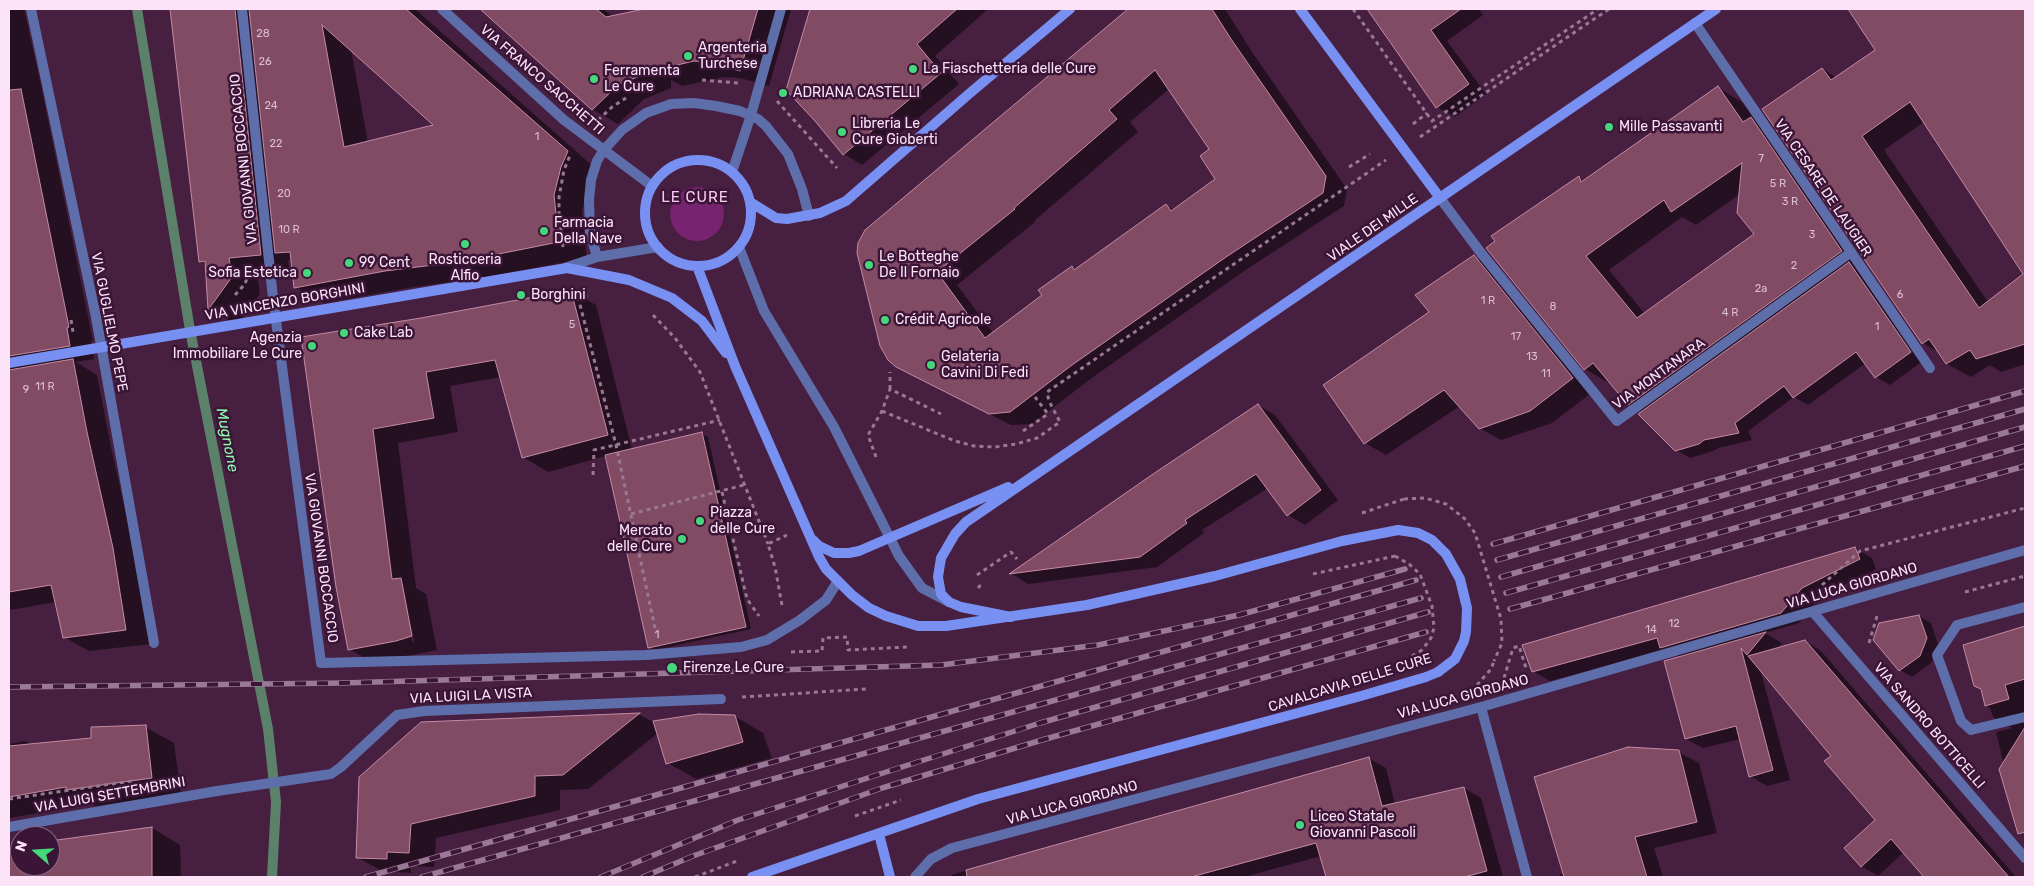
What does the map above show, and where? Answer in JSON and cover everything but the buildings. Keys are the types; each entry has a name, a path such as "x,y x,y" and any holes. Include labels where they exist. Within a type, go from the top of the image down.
{"main road":[{"path":"750,202 776,218 787,220 809,216 834,208 856,193 970,93 1070,9"},
{"path":"1300,9 1440,198"},
{"name":"VIALE DEI MILLE","path":"1028,478 1716,9"},
{"path":"706,160 732,172 746,190 750,202 751,220 749,228 739,246 728,257 720,261 697,266 674,261 658,248 647,229 645,219 646,203 652,186 660,176 673,166 688,161 706,160"},
{"path":"697,266 735,366 808,533 819,557 838,581 869,608 886,616 918,626 946,626 1011,618"},
{"name":"VIA VINCENZO BORGHINI","path":"9,363 565,268"},
{"path":"565,268 630,280 672,298 702,321 735,366"},
{"path":"808,533 819,546 834,553 859,551 1028,478"},
{"path":"1011,618 957,606 944,598 938,586 939,567 944,551 966,522 1028,478"},
{"name":"CAVALCAVIA DELLE CURE","path":"752,877 978,799 1426,677 1438,672 1455,658 1464,641 1467,608 1460,579 1451,561 1432,540 1418,533 1398,530 1342,541 1141,594 1011,618"},
{"path":"878,834 890,877"}],"street":[{"name":"VIA GUGLIELMO PEPE","path":"30,9 101,348 154,642"},
{"name":"VIA GIOVANNI BOCCACCIO","path":"242,9 275,318 321,663 661,654 742,647 767,640 820,606 838,581"},
{"name":"VIA FRANCO SACCHETTI","path":"442,9 564,120 603,151"},
{"path":"732,172 751,115 781,9"},
{"name":"VIA CESARE DE LAUGIER","path":"1694,23 1930,368"},
{"path":"597,257 590,232 589,200 591,180 597,161 603,151 633,121 671,104 694,103 716,106 751,115 766,126 788,154 802,189 809,216"},
{"path":"603,151 652,186"},
{"name":"VIA MONTANARA","path":"1440,198 1481,253 1617,421 1850,253"},
{"path":"739,246 764,311 834,427 899,556 922,588 957,606"},
{"path":"565,268 597,257 658,248"},
{"name":"VIA LUCA GIORDANO","path":"915,877 931,859 952,848 1481,707 2025,550"},
{"path":"2025,607 1956,625 1937,655 1961,721 1971,730 2025,718"},
{"name":"VIA SANDRO BOTTICELLI","path":"1813,612 2025,858"},
{"name":"VIA LUIGI LA VISTA","path":"217,791 331,774 342,767 397,715 434,710 722,699"},
{"path":"1481,707 1527,877"},
{"name":"VIA LUIGI SETTEMBRINI","path":"9,827 217,791"}],"path":[{"path":"1353,9 1432,121 1598,9"},
{"path":"1436,126 1608,9"},
{"path":"776,100 800,124 837,168"},
{"path":"1414,124 1427,113"},
{"path":"560,248 563,248 559,197 564,170 573,149"},
{"path":"1350,167 1370,154"},
{"path":"882,411 955,442 974,446 995,447 1037,438 1060,422 1048,401 1047,392 1358,179"},
{"path":"574,284 616,445 661,654"},
{"path":"578,297 595,295"},
{"path":"646,312 653,316 675,338 700,372 768,544 775,567"},
{"path":"877,461 868,435 882,411 890,389 890,372"},
{"path":"890,389 941,414"},
{"path":"1023,430 1048,414 1035,397"},
{"path":"593,475 594,450 720,420"},
{"path":"631,514 744,485"},
{"path":"722,492 747,599 759,616"},
{"path":"1819,587 1860,551 2025,508"},
{"path":"768,544 789,534"},
{"path":"977,575 1011,552 1017,559"},
{"path":"1395,556 1409,564 1420,574 1432,606 1434,628 1431,638 1422,650"},
{"path":"1502,683 1513,648 1518,646 1526,670"},
{"path":"722,699 866,689"},
{"path":"9,799 134,781"}],"shaded area":[{"path":"697,187 707,189 716,195 722,204 724,214 722,224 716,233 707,239 697,241 687,239 678,233 672,224 670,214 672,204 678,195 687,189"}],"waterway":[{"name":"Mugnone","path":"137,9 190,330 268,729 276,802 272,877"}],"railway":[{"path":"1493,544 2025,391"},
{"path":"1497,560 2025,409"},
{"path":"1501,577 2025,427"},
{"path":"1506,593 2025,446"},
{"path":"1510,609 2025,466"},
{"path":"9,687 343,683 941,665 1098,645 1239,615 1405,569"},
{"path":"366,877 1416,580"},
{"path":"422,877 1421,598"},
{"path":"601,877 738,820 880,774 1040,723 1428,612"},
{"path":"643,877 693,856 882,788 1042,740 1426,632"}],"place":[{"name":"Argenteria Turchese","path":"688,56"},
{"name":"La Fiaschetteria delle Cure","path":"913,69"},
{"name":"Ferramenta Le Cure","path":"594,79"},
{"name":"ADRIANA CASTELLI","path":"783,93"},
{"name":"Mille Passavanti","path":"1609,127"},
{"name":"Libreria Le Cure Gioberti","path":"842,132"},
{"name":"Farmacia Della Nave","path":"544,231"},
{"name":"Rosticceria Alfio","path":"465,244"},
{"name":"99 Cent","path":"349,263"},
{"name":"Le Botteghe De Il Fornaio","path":"869,265"},
{"name":"Sofia Estetica","path":"307,273"},
{"name":"Borghini","path":"521,295"},
{"name":"Crédit Agricole","path":"885,320"},
{"name":"Cake Lab","path":"344,333"},
{"name":"Agenzia Immobiliare Le Cure","path":"312,346"},
{"name":"Gelateria Cavini Di Fedi","path":"931,365"},
{"name":"Piazza delle Cure","path":"700,521"},
{"name":"Mercato delle Cure","path":"682,539"},
{"name":"Firenze Le Cure","path":"672,668"},
{"name":"Liceo Statale Giovanni Pascoli","path":"1300,825"}],"district":[{"name":"LE CURE","path":"695,198"}]}
